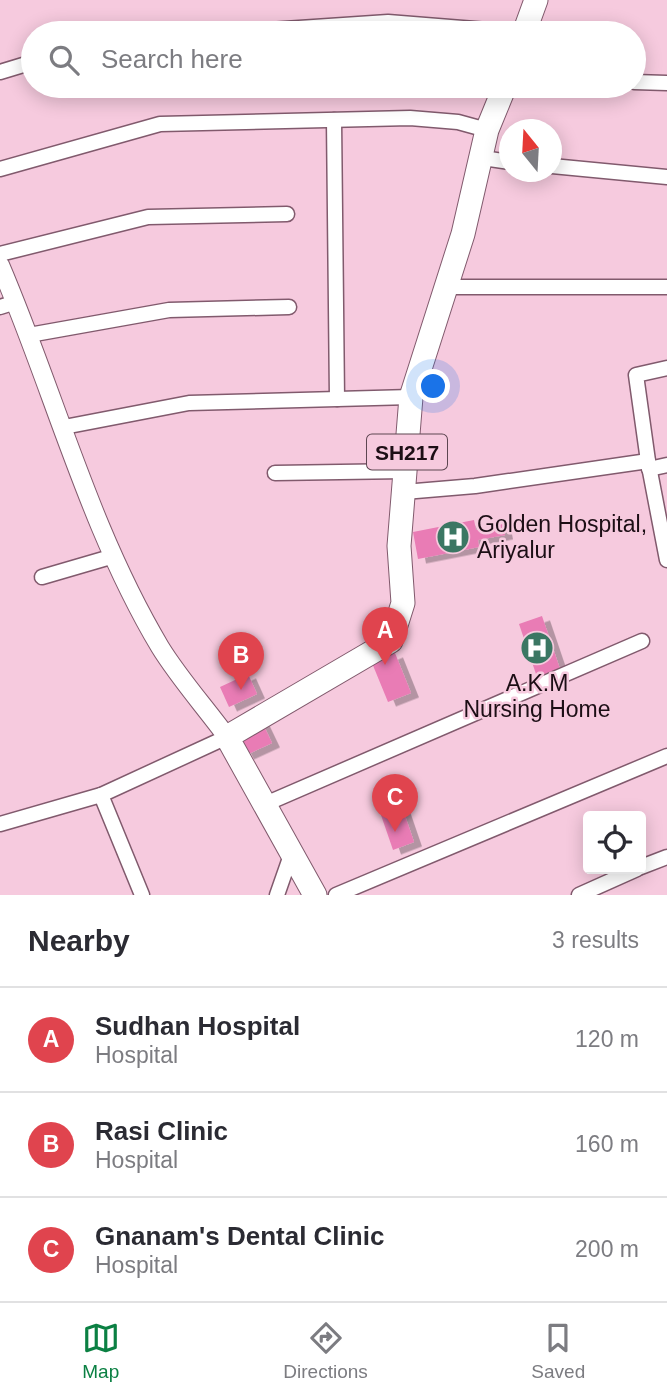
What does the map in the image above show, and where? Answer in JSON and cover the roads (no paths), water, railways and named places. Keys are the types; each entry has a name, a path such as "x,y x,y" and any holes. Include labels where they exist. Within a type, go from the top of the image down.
{"main road":[{"path":"528,21 536,0"},
{"name":"SH217","path":"227,737 391,642 403,603 400,546 411,397 483,158 487,130 500,98"},
{"path":"227,737 315,895"}],"street":[{"path":"0,72 21,66"},
{"path":"646,82 667,83"},
{"path":"0,169 160,124 410,118 458,122 487,130"},
{"path":"334,120 337,399"},
{"path":"483,158 499,160"},
{"path":"562,167 667,177"},
{"path":"0,254 148,217 287,214"},
{"path":"0,265 8,305 29,335 114,556 161,648 227,737 101,794 0,824"},
{"path":"446,287 667,287"},
{"path":"29,335 169,310 289,307"},
{"path":"667,368 636,375 648,465 667,560"},
{"path":"64,427 189,403 411,397"},
{"path":"275,473 475,486 667,465"},
{"path":"42,577 114,556"},
{"path":"263,805 642,641"},
{"path":"336,895 667,756"},
{"path":"101,794 142,895"},
{"path":"277,895 291,855"},
{"path":"646,865 667,857"},
{"path":"579,895 626,874"}],"place":[{"name":"Golden Hospital, Ariyalur","path":"453,537"},
{"name":"A.K.M Nursing Home","path":"537,648"},
{"name":"Sudhan Hospital","path":"385,665"},
{"name":"Rasi Clinic","path":"241,690"},
{"name":"Gnanam's Dental Clinic","path":"395,832"}]}
